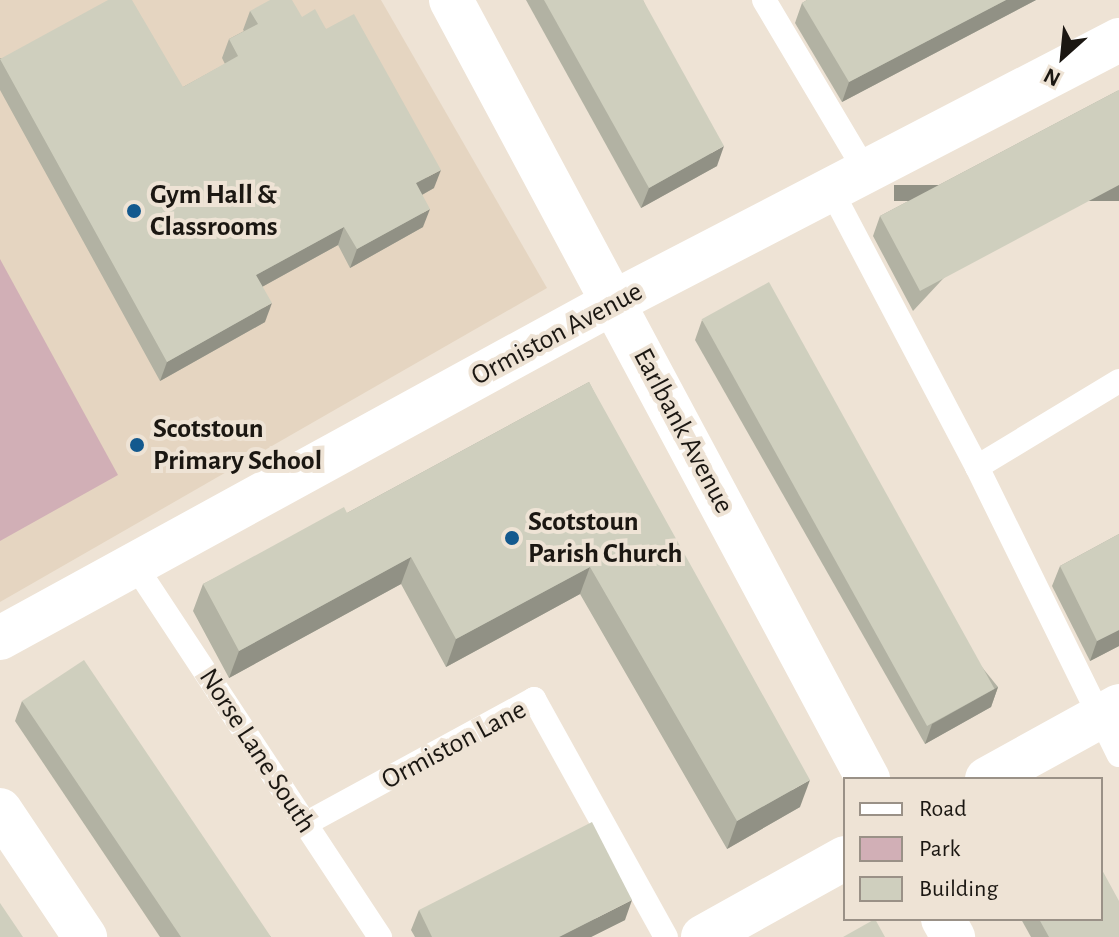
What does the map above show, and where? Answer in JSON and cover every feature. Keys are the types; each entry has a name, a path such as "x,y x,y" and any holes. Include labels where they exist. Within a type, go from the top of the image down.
{"street":[{"name":"Earlbank Avenue","path":"451,0 867,777"},
{"name":"Ormiston Avenue","path":"0,638 614,302 1119,40"},
{"path":"991,777 1110,711"},
{"path":"0,810 85,937"},
{"path":"703,937 843,859"}],"lane":[{"path":"764,0 977,467 1110,711 1119,755"},
{"path":"977,467 1119,381"},
{"name":"Norse Lane South","path":"134,564 380,937"},
{"name":"Ormiston Lane","path":"305,824 534,699 666,937"}],"shaded area":[{"name":"Scotstoun Primary School","path":"0,0 381,0 547,288 0,602"}],"green space":[{"path":"0,259 118,475 0,541"}],"building":[{"path":"108,0 132,0 183,87 238,56 229,39 258,24 250,11 270,0 292,0 302,17 315,9 326,29 354,14 441,170 416,183 430,209 357,249 344,227 256,275 272,303 167,362 0,59"},
{"path":"544,0 643,0 724,146 649,188"},
{"path":"807,0 1006,0 849,82 802,3"},
{"path":"1119,90 1119,185 920,291 880,216"},
{"path":"769,282 994,689 927,726 702,319"},
{"path":"589,382 810,780 737,821 590,567 456,639 411,557 239,651 203,584 344,507 347,513"},
{"path":"1119,534 1119,630 1097,641 1060,566"},
{"path":"84,660 271,937 181,937 22,701"},
{"path":"592,822 632,900 559,937 432,937 419,910"},
{"path":"1103,872 1119,901 1119,937 1049,937 1040,921 1103,921"},
{"path":"0,903 23,937 0,937"},
{"path":"876,921 885,937 843,937"}],"place":[{"name":"Gym Hall & Classrooms","path":"134,211"},
{"name":"Scotstoun Primary School","path":"137,445"},
{"name":"Scotstoun Parish Church","path":"512,538"}]}
